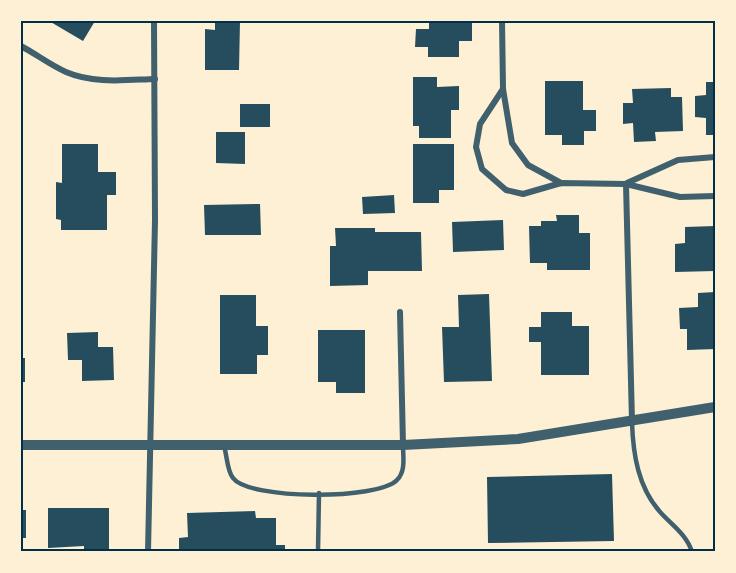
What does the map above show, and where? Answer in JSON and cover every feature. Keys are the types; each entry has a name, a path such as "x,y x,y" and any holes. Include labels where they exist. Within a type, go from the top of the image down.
{"street":[{"path":"148,552 148,445 154,270 154,21"},
{"path":"502,21 503,89 516,151 533,168 561,183"},
{"path":"21,46 64,72 80,77 106,80 155,79"},
{"path":"503,89 485,113 476,135 477,153 482,169 497,184 514,193 530,194 561,183 626,184 680,197 715,196"},
{"path":"626,184 678,160 715,157"},
{"path":"626,184 632,422"},
{"path":"400,312 403,445"},
{"path":"21,445 403,445 518,439 715,407"}],"lane":[{"path":"632,422 633,449 641,482 651,501 680,531 692,552"},
{"path":"224,444 232,477 246,488 276,493 319,494 340,494 390,486 398,479 403,468 403,445"},
{"path":"318,552 319,494"}],"building":[{"path":"49,21 95,21 83,41"},
{"path":"215,21 240,21 239,70 205,70 205,29 215,30"},
{"path":"429,21 472,21 472,41 459,41 459,57 428,57 428,47 415,47 416,29 429,29"},
{"path":"413,77 437,77 437,87 459,86 459,110 451,110 451,138 419,138 419,126 413,126"},
{"path":"545,81 583,81 583,110 596,110 596,131 584,131 584,145 562,145 562,135 545,135"},
{"path":"706,82 715,82 715,135 706,135 706,118 695,117 695,96 706,95"},
{"path":"671,88 671,97 682,97 683,131 655,132 656,141 634,142 633,123 623,124 623,103 633,103 632,89"},
{"path":"240,104 270,104 270,127 240,127"},
{"path":"216,132 245,132 245,164 216,163"},
{"path":"62,144 98,144 98,172 116,172 116,195 107,195 107,230 61,230 61,220 56,219 56,182 62,183"},
{"path":"413,144 454,144 454,190 439,190 439,203 413,203"},
{"path":"394,195 395,213 363,214 362,197"},
{"path":"260,204 261,235 205,235 204,205"},
{"path":"556,215 579,215 579,233 590,233 590,270 547,270 547,263 530,263 529,226 541,226 541,221 557,221"},
{"path":"503,220 504,250 453,252 452,222"},
{"path":"715,226 715,271 675,272 675,244 685,243 685,227"},
{"path":"335,228 375,228 375,232 421,232 422,271 368,271 368,285 330,286 330,246 336,246"},
{"path":"715,292 715,349 687,350 687,329 680,329 679,308 698,307 698,293"},
{"path":"489,294 492,381 444,382 442,327 459,327 458,295"},
{"path":"220,295 256,295 256,326 268,326 268,355 257,355 257,374 220,374"},
{"path":"541,312 572,312 572,326 589,326 589,375 541,375 541,342 529,342 529,327 541,327"},
{"path":"318,330 365,330 365,393 336,393 336,382 318,382"},
{"path":"98,332 98,347 113,347 114,380 82,381 82,360 68,360 67,333"},
{"path":"21,358 25,358 25,382 21,382"},
{"path":"612,474 614,541 488,543 487,477"},
{"path":"48,508 109,508 109,552 84,552 84,546 48,548"},
{"path":"21,510 26,510 26,538 21,538"},
{"path":"255,511 256,518 276,518 276,545 285,545 285,552 179,552 179,538 188,537 187,513"}]}
